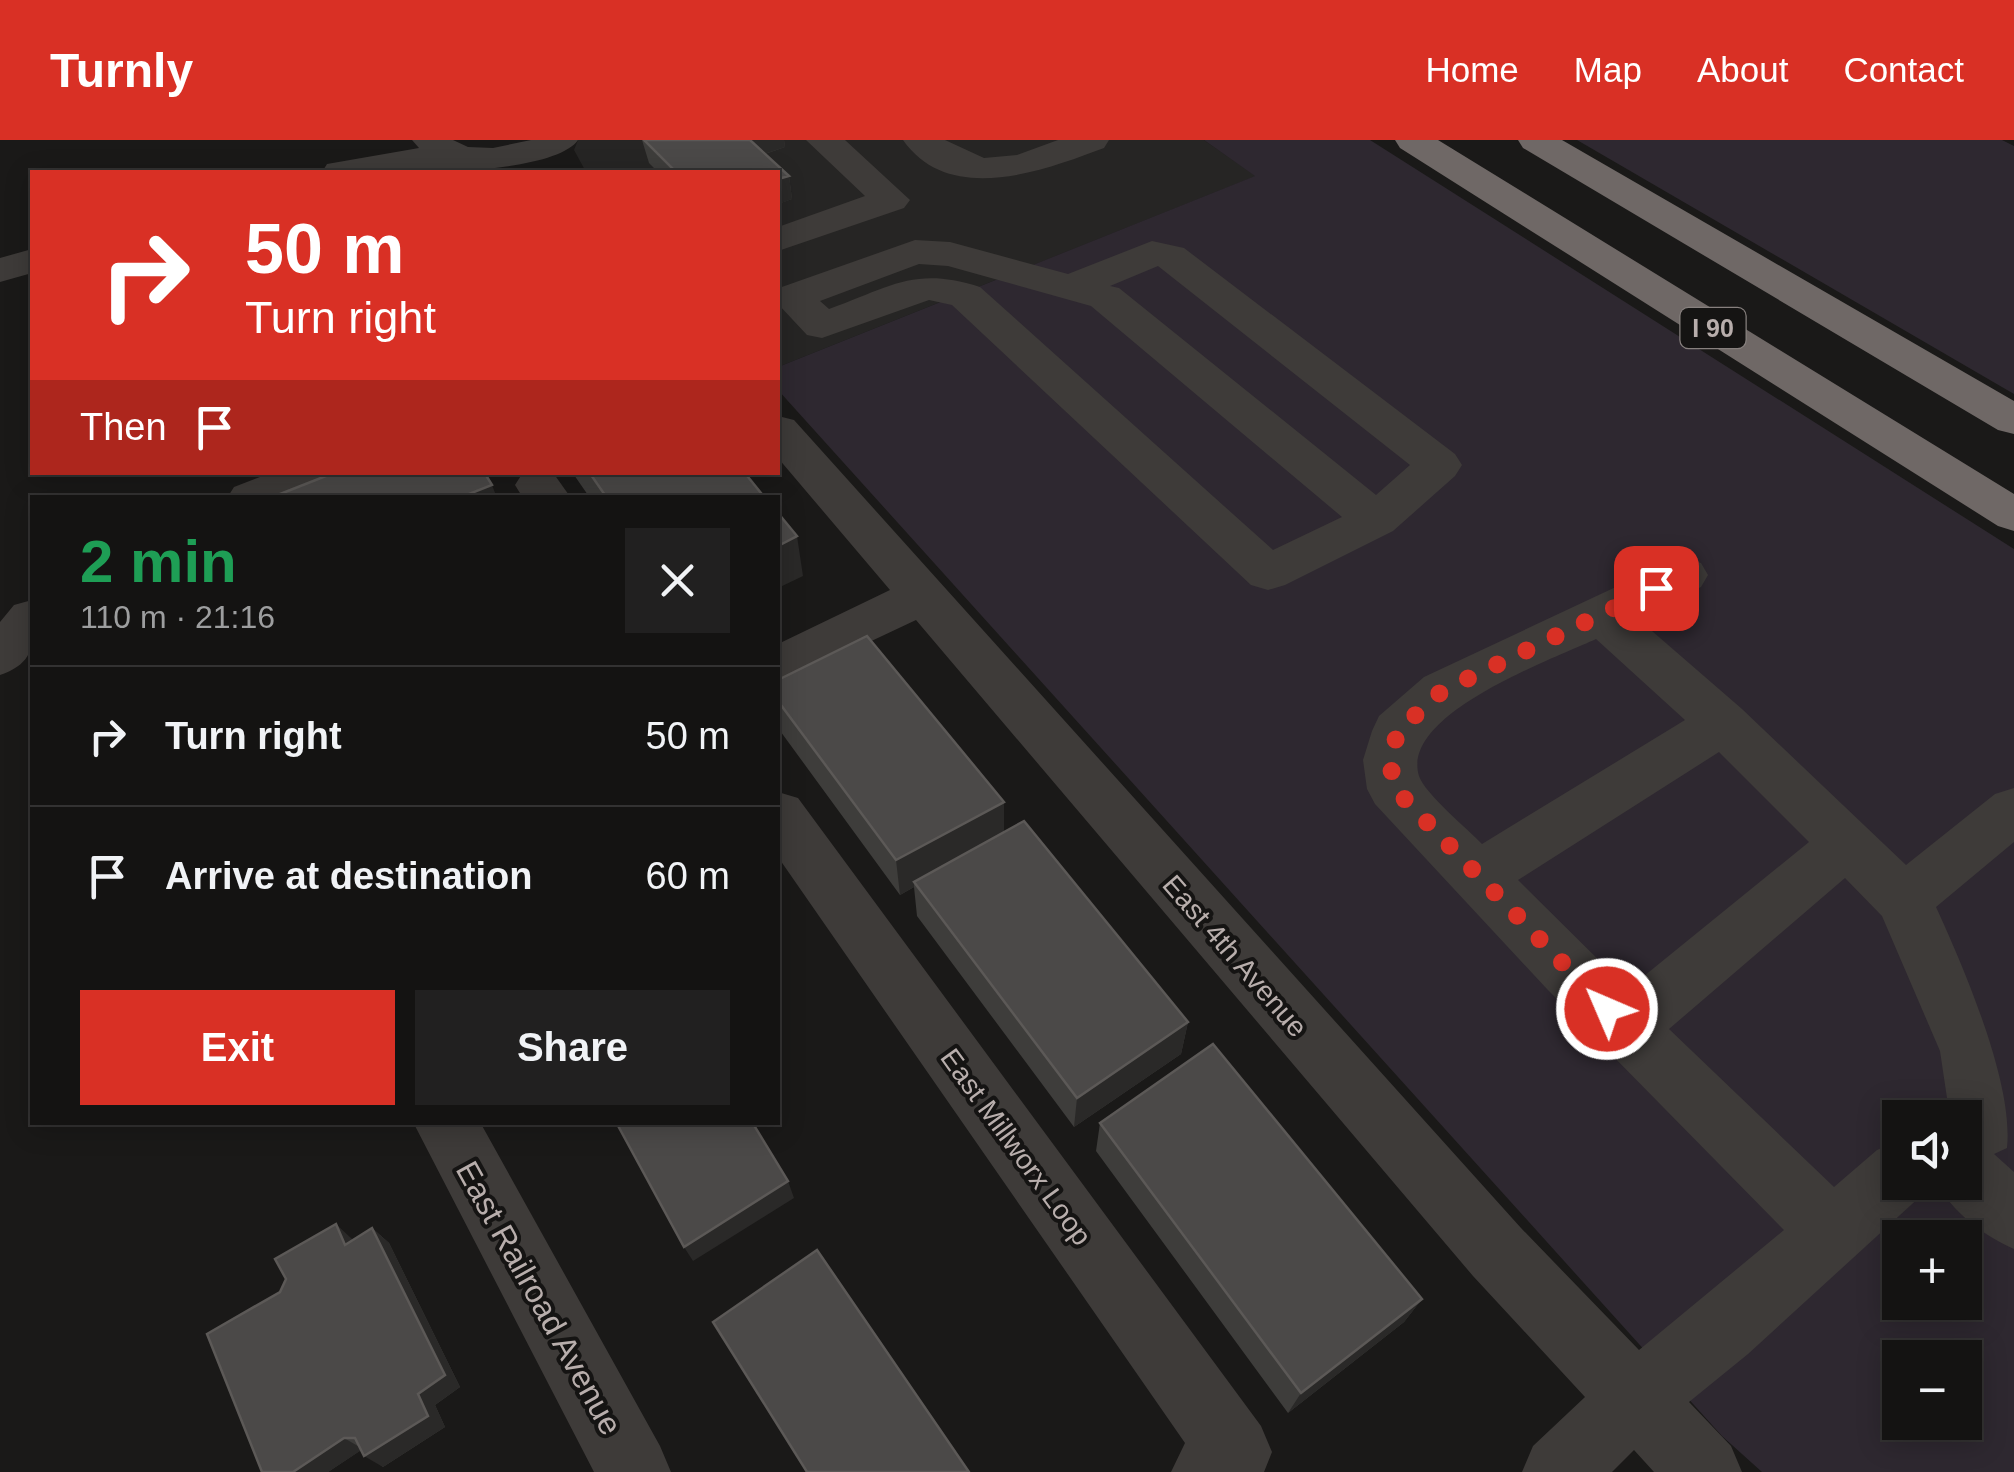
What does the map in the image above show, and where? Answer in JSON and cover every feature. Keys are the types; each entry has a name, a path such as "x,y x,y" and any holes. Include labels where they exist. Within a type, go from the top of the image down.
{"highway":[{"name":"I 90","path":"1413,140 2014,515"},
{"name":"I 90","path":"1536,140 2014,420"}],"street":[{"path":"321,170 393,140"},
{"path":"430,140 446,152 493,163"},
{"path":"351,170 415,158 493,163 562,140 570,170"},
{"path":"780,239 890,200 824,140"},
{"path":"921,140 946,160 969,169 992,170 1042,158 1091,140"},
{"path":"783,294 914,252 950,254 1105,297 1376,520"},
{"path":"783,294 822,326 924,288 950,290 976,304 1268,573 1376,520 1439,465 1170,256 1152,253 1074,288"},
{"path":"1,270 30,261"},
{"path":"976,304 1009,271"},
{"name":"East 4th Avenue","path":"780,432 1484,1238 1704,1472"},
{"path":"258,495 310,475"},
{"path":"1684,575 1442,691 1398,731 1390,760 1394,788 1626,1028 1832,1232"},
{"path":"780,665 922,596"},
{"path":"1601,615 1722,723 1904,900 1972,1051 1978,1100"},
{"path":"0,656 30,620"},
{"path":"1478,876 1722,723"},
{"path":"1904,900 2014,810"},
{"name":"East Millworx Loop","path":"780,817 1235,1452 1208,1472"},
{"path":"1626,1028 1846,844"},
{"name":"East Railroad Avenue","path":"447,1125 634,1472"},
{"path":"1982,1137 2014,1216"},
{"path":"1559,1472 1634,1400 1882,1188"}],"shaded area":[{"path":"578,140 1204,140 1256,176 780,366 780,170 585,170 574,150"},
{"path":"1204,140 1370,140 2014,549 2014,1472 1762,1472 1722,1436 780,392 780,366 1255,176"},
{"path":"1577,140 2002,140 2014,146 2014,394"}],"building":[{"path":"644,140 750,140 789,176 780,178 780,170 674,170"},
{"path":"328,475 486,475 492,485 467,495 278,495"},
{"path":"591,475 746,475 763,495 605,495"},
{"path":"780,515 797,536 780,545"},
{"path":"867,636 1004,802 896,860 780,704 780,679"},
{"path":"1024,821 1188,1022 1077,1098 914,882"},
{"path":"1213,1044 1422,1299 1301,1393 1100,1123"},
{"path":"618,1125 754,1125 788,1181 684,1247"},
{"path":"336,1224 345,1245 372,1228 445,1375 418,1394 428,1416 364,1456 355,1438 344,1438 293,1472 262,1472 207,1334 280,1292 286,1279 275,1259"},
{"path":"817,1250 969,1472 807,1472 713,1322"}],"route":[{"path":"1607,1009 1394,788 1390,760 1398,731 1442,691 1656,588"}]}
